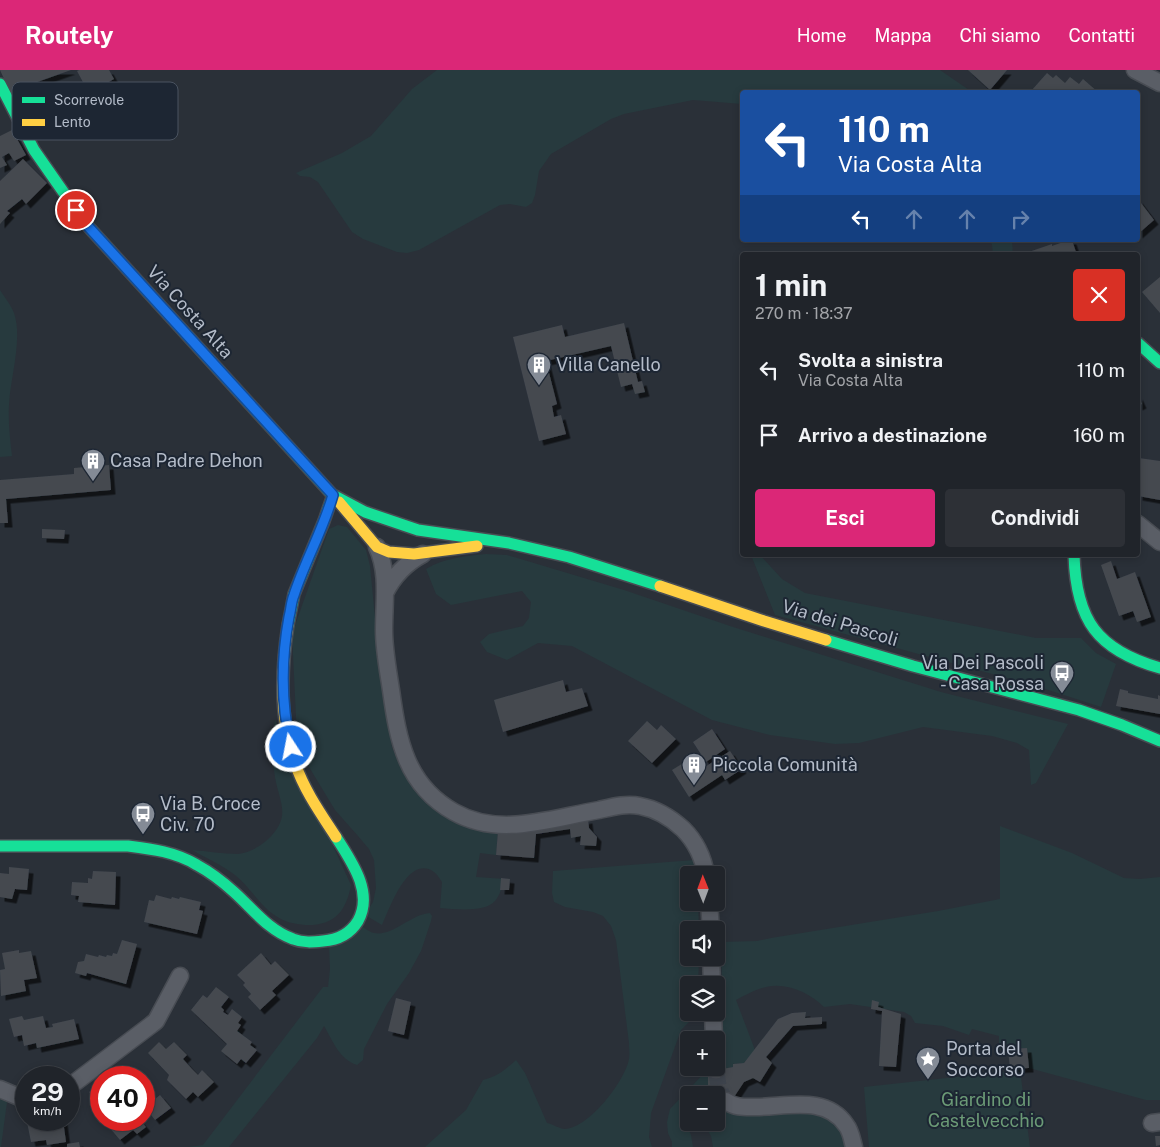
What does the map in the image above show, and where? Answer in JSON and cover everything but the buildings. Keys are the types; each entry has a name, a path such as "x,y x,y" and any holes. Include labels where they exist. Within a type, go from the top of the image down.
{"street":[{"path":"1135,70 1158,79"},
{"name":"Via Costa Alta","path":"0,84 12,107"},
{"name":"Via Costa Alta","path":"29,140 85,223 333,495 382,544"},
{"path":"1140,345 1160,363"},
{"path":"0,846 125,846 172,853 190,861 223,883 265,924 283,936 307,942 336,940 355,925 361,913 363,900 362,885 355,868 312,798 295,763 287,730 283,672 285,642 293,596 328,514 333,495"},
{"name":"Via dei Pascoli","path":"333,495 365,512 418,530 509,543 569,557 764,621 913,666 1079,710 1160,741"},
{"path":"1140,526 1160,542"},
{"path":"398,534 418,530"},
{"name":"Via dei Pascoli","path":"382,544 387,552 400,555 423,554 459,547 509,543"},
{"path":"382,544 385,572 385,650 399,738 408,765 422,786 443,805 466,818 500,825 518,825 620,806 639,806 664,814 676,823 693,839 700,851 704,866"},
{"name":"Via dei Pascoli","path":"385,592 400,570 423,554"},
{"path":"1074,557 1074,585 1083,613 1091,626 1116,651 1129,658 1160,668"},
{"path":"80,1079 156,1021 180,976"},
{"path":"0,1089 15,1095"},
{"path":"726,1101 732,1106 744,1107 805,1104 825,1107 836,1114 848,1126 854,1147"}],"green space":[{"path":"437,70 940,70 969,90 740,90 740,104 693,100 624,114 611,119 551,154 539,171 532,203 526,207 510,204 500,205 419,250 407,253 397,252 363,239 352,232 318,182 310,177 300,176 296,173 342,153 371,136 412,89"},
{"path":"991,242 1012,242 1013,252 993,252"},
{"path":"0,290 14,313 17,347 9,405 12,456 0,457"},
{"path":"338,525 347,527 366,550 370,566 382,690 392,747 399,764 409,779 498,831 496,855 480,853 476,877 505,879 497,899 490,905 477,909 440,908 442,882 434,872 425,868 416,870 401,885 382,925 365,915 373,902 376,888 374,860 369,849 335,810 306,762 297,737 292,634 329,529"},
{"path":"486,554 507,555 624,590 730,626 941,692 1068,724 1036,783 1031,785 1029,750 1017,743 992,736 923,727 859,743 835,744 770,735 712,720 572,646 538,643 507,660 487,652 480,642 489,634 523,626 529,618 531,602 522,591 451,605 436,594 426,569 447,560"},
{"path":"752,557 762,557 782,579 805,593 1036,638 1081,638 1096,653 1116,664 1101,707 1033,685 775,615"},
{"path":"275,720 351,885 346,903 337,916 324,923 315,925 305,925 279,918 270,912 235,875 192,850 238,854 260,845 275,832 280,823 282,807 273,757"},
{"path":"1000,826 1072,853 1124,878 1160,877 1160,1100 1146,1100 1029,1068 1027,1048 999,1050 999,1036 972,1029 969,1035 943,1026 915,1023 911,1016 904,1012 850,1004 824,1007 805,993 782,986 762,988 736,1000 755,1050 744,1063 733,1064 733,1067 725,1068 725,1031 723,1031 723,1021 725,1021 725,976 722,976 722,966 725,966 725,942 757,941 1000,899"},
{"path":"694,860 695,866 680,866 680,911 698,911 699,921 680,921 680,966 699,966 698,976 680,976 680,1021 690,1021 680,1031 651,1113 649,1137 652,1147 425,1147 466,1110 483,1080 501,1073 516,1060 525,1073 547,1123 563,1129 574,1127 585,1121 604,1102 621,1079 629,1059 629,1043 616,940 611,926 603,916 593,912 565,907 554,902 552,893 553,871"},
{"path":"430,913 432,916 431,921 421,951 409,973 387,1004 364,1049 363,1060 357,1065 341,1054 324,1026 317,1038 229,1147 188,1147 203,1145 323,987 328,987 330,969 329,946 357,923 374,933 381,933 395,929 423,914"},
{"name":"Giardino di Castelvecchio","path":"1020,1070 1030,1147 869,1147 864,1087"},
{"path":"701,1076 708,1076 708,1086 692,1086"},
{"path":"0,1097 7,1102 1,1147 0,1147"},
{"path":"680,1098 680,1131 689,1131 693,1147 672,1147 667,1122 670,1109"},
{"path":"725,1105 805,1110 835,1120 849,1147 713,1147 708,1131 725,1131"}],"tunnel":[{"path":"717,1076 719,1089 726,1101"}],"traffic: fast":[{"path":"0,84 12,107"},
{"path":"29,140 85,223 339,502"},
{"path":"1140,345 1160,363"},
{"path":"333,495 365,512 418,530 509,543 569,557 660,586"},
{"path":"288,625 294,594 333,495"},
{"path":"1074,557 1079,598 1085,615 1094,629 1120,652 1138,661 1160,668"},
{"path":"826,640 913,666 1079,710 1160,741"},
{"path":"0,846 128,846 172,854 189,861 216,877 261,919 276,930 297,940 312,942 343,936 355,926 362,910 363,899 359,877 336,837"}],"traffic: slow":[{"path":"339,502 377,547 389,552 414,554 477,546"},
{"path":"660,586 826,640"},
{"path":"288,625 283,677 286,729 295,763 303,783 336,837"}],"place":[{"name":"Villa Canello","path":"539,386"},
{"name":"Casa Padre Dehon","path":"93,482"},
{"name":"Via Dei Pascoli - Casa Rossa","path":"1062,694"},
{"name":"Piccola Comunità","path":"694,786"},
{"name":"Via B. Croce Civ. 70","path":"143,835"},
{"name":"Porta del Soccorso","path":"928,1080"}],"route":[{"path":"76,210 85,223 333,495 328,514 293,596 285,642 284,698 287,730 291,747"}]}
